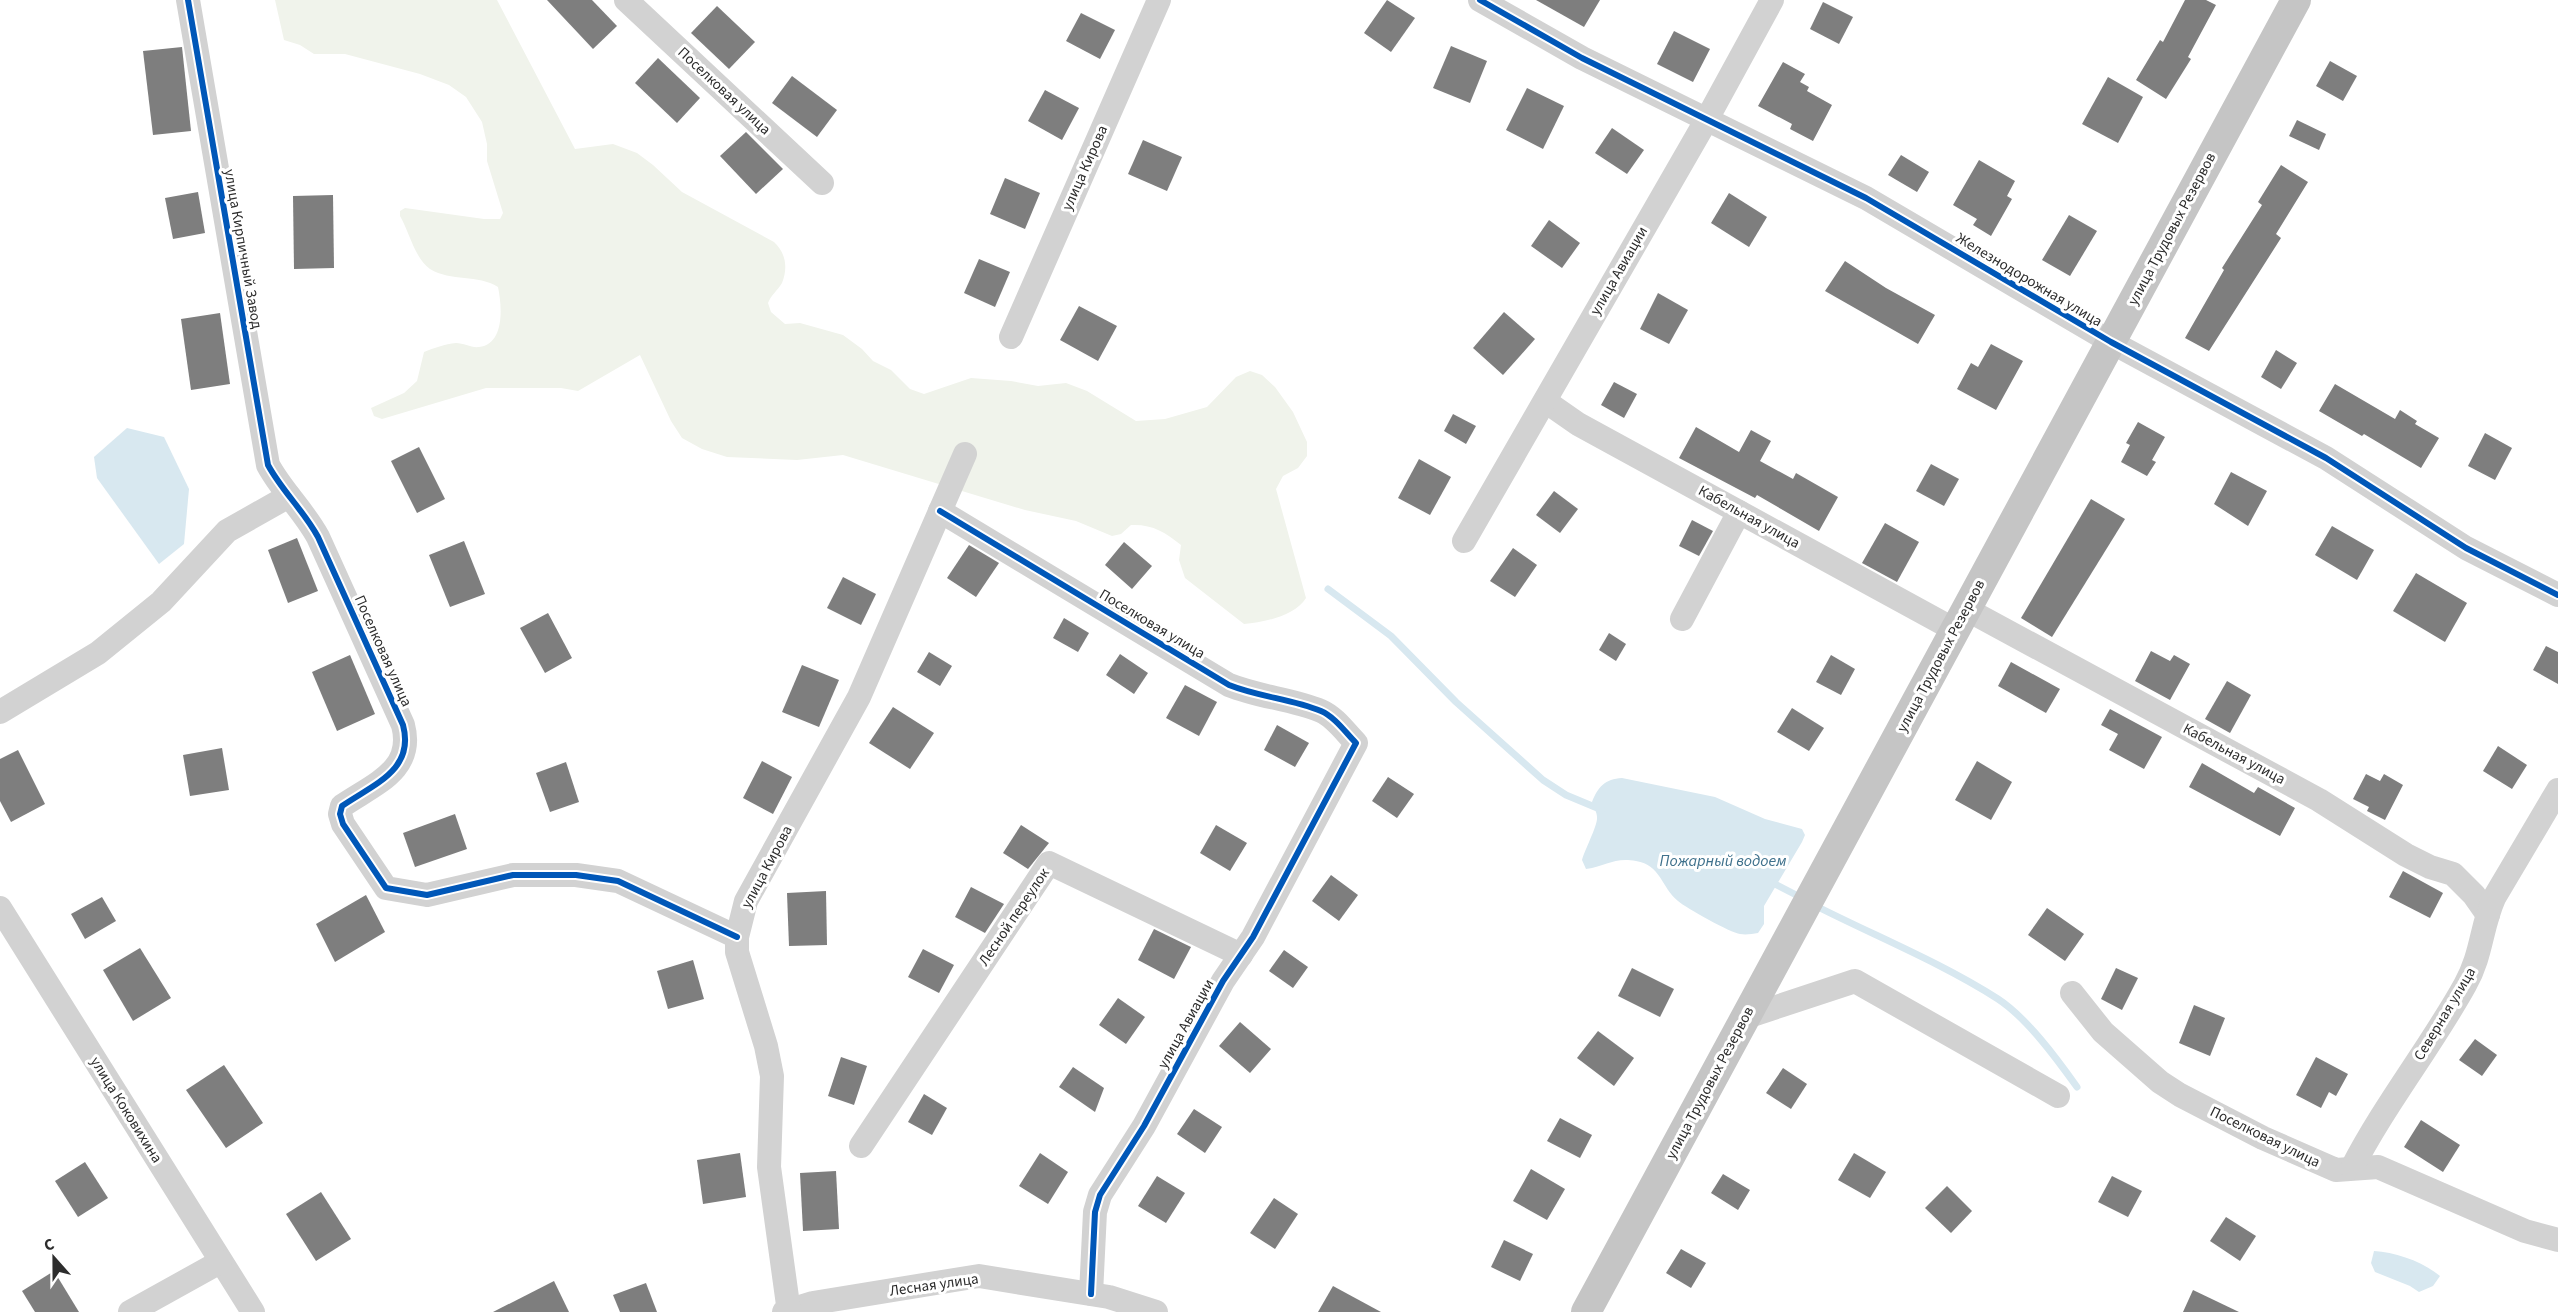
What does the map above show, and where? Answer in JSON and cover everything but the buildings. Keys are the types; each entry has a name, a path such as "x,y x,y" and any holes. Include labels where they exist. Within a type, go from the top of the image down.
{"main road":[{"name":"улица Трудовых Резервов","path":"1586,1312 2296,0"}],"street":[{"name":"улица Кирпичный Завод","path":"188,0 268,465 278,484 290,496"},
{"name":"Поселковая улица","path":"626,0 822,183"},
{"name":"улица Кирова","path":"1011,337 1159,0"},
{"name":"Железнодорожная улица","path":"1480,0 1582,58 1866,198 2111,342 2326,458 2466,548 2558,595"},
{"name":"улица Авиации","path":"1464,541 1707,119 1772,0"},
{"name":"Кабельная улица","path":"1545,401 1578,424 1739,512 1961,620 2319,800 2406,855 2430,867 2453,874 2474,895 2488,915"},
{"name":"улица Кирова","path":"787,1312 769,1167 772,1076 766,1046 737,952 736,936 746,901 859,697 965,454"},
{"path":"0,712 98,653 161,602 227,531 290,496"},
{"name":"Поселковая улица","path":"290,496 318,537 403,724 407,740 405,755 392,771 342,806 339,814 343,825 386,888 427,895 513,876 576,875 618,881 736,936"},
{"name":"Поселковая улица","path":"940,511 1229,685 1249,693 1322,711 1356,743"},
{"path":"1682,619 1739,512"},
{"name":"улица Авиации","path":"1091,1294 1095,1212 1100,1195 1143,1126 1223,981 1241,955 1356,743"},
{"name":"Северная улица","path":"2352,1168 2368,1137 2465,986 2481,950 2488,915 2499,888 2558,790"},
{"name":"Лесной переулок","path":"861,1146 1049,863 1241,955"},
{"name":"улица Коковихина","path":"0,908 253,1312"},
{"path":"1746,1017 1855,981 2058,1096"},
{"name":"Поселковая улица","path":"2073,993 2103,1032 2160,1082 2180,1095 2318,1164 2336,1170 2378,1167 2525,1231 2558,1240"},
{"path":"130,1312 220,1262"},
{"name":"Лесная улица","path":"787,1312 813,1303 978,1276 1109,1297 1156,1312"}],"shaded area":[{"path":"275,0 497,0 575,149 613,144 637,153 682,192 774,242 783,256 785,272 782,283 768,303 771,312 785,324 800,323 843,335 862,349 873,361 891,370 910,389 924,394 971,378 1038,386 1066,383 1087,391 1136,421 1165,419 1207,407 1236,377 1250,371 1262,375 1275,387 1293,412 1307,442 1307,456 1298,468 1283,476 1276,489 1306,598 1287,614 1270,620 1244,624 1185,578 1179,560 1181,545 1152,527 1131,525 1121,534 1112,536 1076,521 1025,510 843,455 797,460 727,457 702,449 682,438 671,421 640,355 578,391 561,388 486,388 382,419 374,416 371,408 404,393 417,381 424,352 456,343 479,347 494,339 497,332 501,314 498,287 482,281 438,273 430,269 416,252 400,216 400,211 405,208 484,219 500,219 503,213 487,161 487,144 482,122 466,97 449,85 420,74 345,54 314,54 300,45 284,40"}],"water":[{"path":"127,428 164,437 189,489 184,544 159,564 97,478 94,457"},
{"name":"Пожарный водоем","path":"1622,778 1715,797 1765,819 1802,829 1805,835 1764,906 1764,924 1758,933 1735,933 1690,909 1672,895 1656,872 1644,863 1622,860 1586,869 1582,860 1597,821 1592,802 1603,785 1611,780"},
{"path":"2374,1251 2391,1253 2409,1259 2426,1266 2440,1276 2433,1286 2419,1292 2375,1272 2371,1263"}],"waterway":[{"path":"1328,589 1391,636 1456,702 1543,780 1566,795 1602,810"},
{"path":"1769,881 1802,898"},
{"path":"1814,905 1930,961 1998,999 2030,1028 2077,1087"}],"cycle path":[{"path":"188,0 268,465 318,537 403,725 405,740 403,754 397,765 379,783 342,806 340,814 343,824 386,888 427,895 513,875 576,875 618,881 737,937"},
{"path":"1480,0 1582,58 1866,198 2111,342 2326,458 2466,548 2558,595"},
{"path":"940,511 1229,685 1321,711 1336,721 1356,743 1253,937 1223,981 1144,1126 1100,1195 1095,1212 1091,1294"}]}
